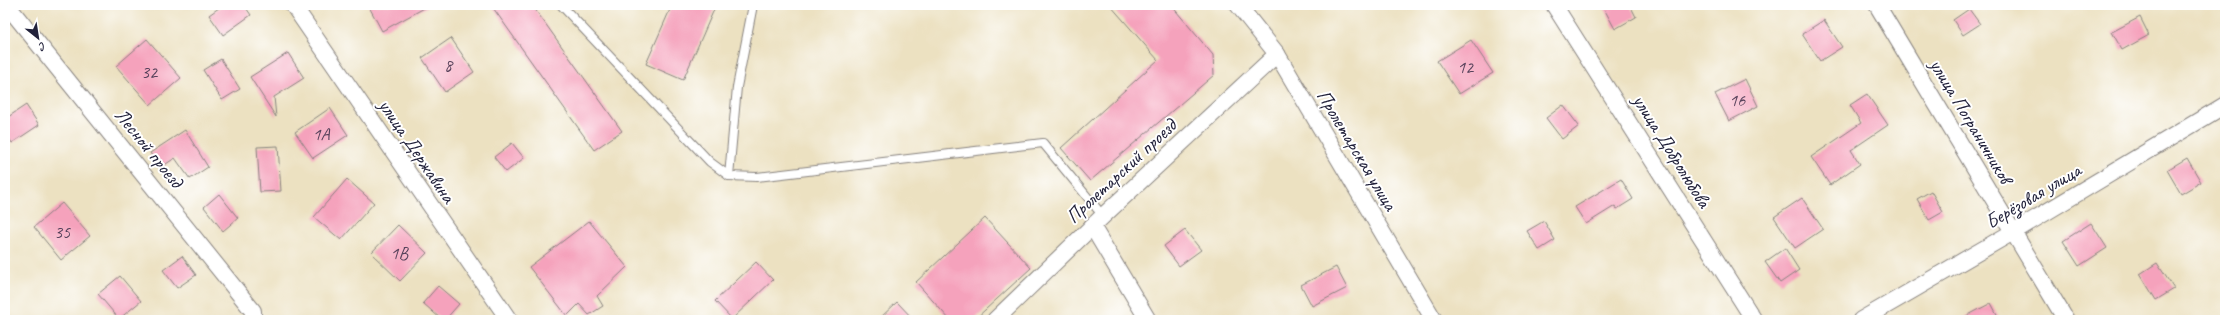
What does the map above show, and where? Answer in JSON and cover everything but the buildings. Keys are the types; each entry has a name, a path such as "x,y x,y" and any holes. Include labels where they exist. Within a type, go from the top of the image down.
{"street":[{"name":"Лесной проезд","path":"7,5 253,311 253,320"},
{"name":"улица Державина","path":"293,5 509,320"},
{"name":"Пролетарская улица","path":"1238,5 1277,54 1434,320"},
{"name":"улица Добролюбова","path":"1554,5 1754,320"},
{"name":"улица Пограничников","path":"1877,5 2066,320"},
{"name":"Пролетарский проезд","path":"995,320 1098,221 1277,54"},
{"name":"Берёзовая улица","path":"1861,320 2013,232 2225,105"},
{"path":"1098,221 1148,320"}],"lane":[{"path":"561,5 710,162 729,176 757,178 1043,143 1098,221"},
{"path":"729,176 737,87 753,5"}]}
